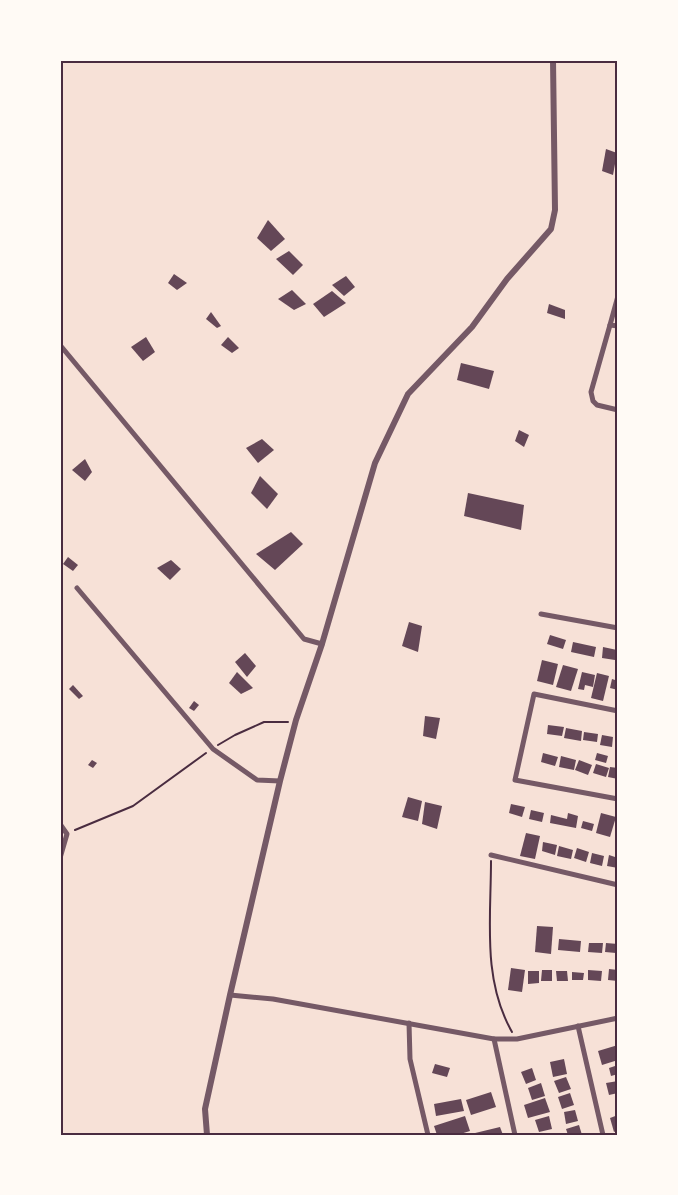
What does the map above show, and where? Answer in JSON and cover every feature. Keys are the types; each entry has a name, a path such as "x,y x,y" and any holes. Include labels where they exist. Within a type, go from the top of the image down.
{"street":[{"path":"207,1135 205,1109 280,781 296,720 322,644 375,463 408,394 472,327 507,279 551,229 555,210 553,60"},
{"path":"618,296 591,392 593,401 597,405 618,410"},
{"path":"610,325 618,326"},
{"path":"60,345 304,639 322,644"},
{"path":"77,588 213,749 256,780 280,781"},
{"path":"541,614 618,628"},
{"path":"618,711 534,694 515,780 618,800"},
{"path":"60,824 67,834 60,858"},
{"path":"491,855 618,885"},
{"path":"230,995 273,999 494,1039 516,1039 618,1018"},
{"path":"409,1023 410,1059 428,1135"},
{"path":"578,1026 603,1135"},
{"path":"494,1039 515,1135"}],"path":[{"path":"67,834 133,806 235,735 264,722 296,720"},
{"path":"491,855 489,943 493,982 500,1006 516,1039"}],"building":[{"path":"606,149 617,153 613,175 602,171"},
{"path":"268,220 285,239 271,251 257,238"},
{"path":"289,251 303,265 293,275 276,259"},
{"path":"174,274 187,283 177,290 168,283"},
{"path":"346,276 355,287 344,296 332,285"},
{"path":"292,290 306,304 294,310 278,299"},
{"path":"332,291 346,303 324,317 313,304"},
{"path":"549,304 565,310 565,319 547,313"},
{"path":"211,312 221,326 217,328 206,319"},
{"path":"146,337 155,352 143,361 131,347"},
{"path":"228,337 239,348 232,353 221,345"},
{"path":"461,363 494,371 489,389 457,380"},
{"path":"519,430 529,435 524,447 515,441"},
{"path":"262,439 274,450 258,463 246,448"},
{"path":"85,459 92,472 85,481 72,470"},
{"path":"260,476 278,494 267,509 251,493"},
{"path":"468,493 524,505 521,530 464,516"},
{"path":"291,532 303,544 275,570 256,554"},
{"path":"68,557 78,565 73,571 63,564"},
{"path":"171,560 181,569 170,580 157,568"},
{"path":"409,622 422,626 418,652 402,646"},
{"path":"550,635 566,640 563,649 547,644"},
{"path":"573,642 596,647 594,657 571,652"},
{"path":"603,647 617,650 615,660 602,658"},
{"path":"245,653 256,666 247,677 235,662"},
{"path":"542,660 558,664 553,685 537,681"},
{"path":"563,665 578,669 571,691 556,687"},
{"path":"237,672 253,688 241,694 229,683"},
{"path":"582,672 595,675 593,687 585,685 584,690 578,689"},
{"path":"597,673 609,676 603,701 591,698"},
{"path":"612,679 618,681 618,690 610,688"},
{"path":"73,685 83,696 79,699 69,689"},
{"path":"194,701 199,705 194,711 189,708"},
{"path":"425,716 440,718 436,739 423,736"},
{"path":"548,725 564,727 562,736 547,734"},
{"path":"566,728 582,731 581,741 564,738"},
{"path":"584,732 598,734 597,742 583,740"},
{"path":"602,735 613,737 612,747 600,745"},
{"path":"543,753 558,757 555,766 541,762"},
{"path":"597,753 608,756 606,763 595,760"},
{"path":"561,756 576,760 574,770 559,767"},
{"path":"92,760 97,763 93,768 88,765"},
{"path":"579,760 592,765 588,775 575,770"},
{"path":"596,764 609,768 606,777 593,773"},
{"path":"610,767 618,768 618,779 608,777"},
{"path":"408,797 422,801 418,821 402,817"},
{"path":"425,802 442,806 437,829 422,824"},
{"path":"511,804 525,807 522,817 509,813"},
{"path":"531,810 544,813 542,822 529,819"},
{"path":"568,813 578,816 576,828 550,823 551,815 567,819"},
{"path":"601,813 616,817 610,837 596,833"},
{"path":"583,821 594,824 592,831 581,828"},
{"path":"526,833 540,836 535,859 520,856"},
{"path":"543,842 557,845 555,855 542,851"},
{"path":"559,846 573,850 571,859 557,856"},
{"path":"577,848 589,852 586,862 574,858"},
{"path":"592,853 604,856 602,866 590,863"},
{"path":"609,855 618,858 618,868 607,866"},
{"path":"537,926 553,927 551,954 535,952"},
{"path":"559,939 581,941 580,952 558,950"},
{"path":"589,943 603,943 602,953 588,952"},
{"path":"606,943 618,944 616,953 605,952"},
{"path":"511,968 525,970 522,992 508,990"},
{"path":"609,969 618,970 618,981 608,980"},
{"path":"542,970 552,970 552,981 541,981"},
{"path":"588,970 602,971 601,981 588,980"},
{"path":"528,971 539,971 539,983 528,984"},
{"path":"556,971 567,971 568,981 557,981"},
{"path":"572,972 584,973 583,980 572,980"},
{"path":"618,1045 618,1060 602,1065 598,1051"},
{"path":"564,1059 567,1074 553,1077 550,1062"},
{"path":"435,1064 450,1068 447,1077 432,1073"},
{"path":"618,1065 618,1074 611,1076 609,1068"},
{"path":"532,1068 536,1080 526,1084 521,1072"},
{"path":"566,1077 571,1089 559,1093 554,1081"},
{"path":"618,1081 618,1093 609,1095 606,1083"},
{"path":"541,1083 545,1096 532,1100 528,1088"},
{"path":"491,1092 496,1107 471,1115 466,1100"},
{"path":"570,1093 574,1105 562,1109 558,1097"},
{"path":"545,1098 550,1112 528,1118 524,1105"},
{"path":"461,1099 464,1111 436,1116 434,1104"},
{"path":"575,1110 578,1121 566,1124 564,1112"},
{"path":"618,1115 618,1130 614,1132 610,1118"},
{"path":"465,1116 470,1131 457,1135 437,1135 434,1126"},
{"path":"549,1116 552,1129 539,1132 535,1120"},
{"path":"579,1125 582,1135 568,1135 566,1129"},
{"path":"500,1127 503,1135 471,1134"}]}
